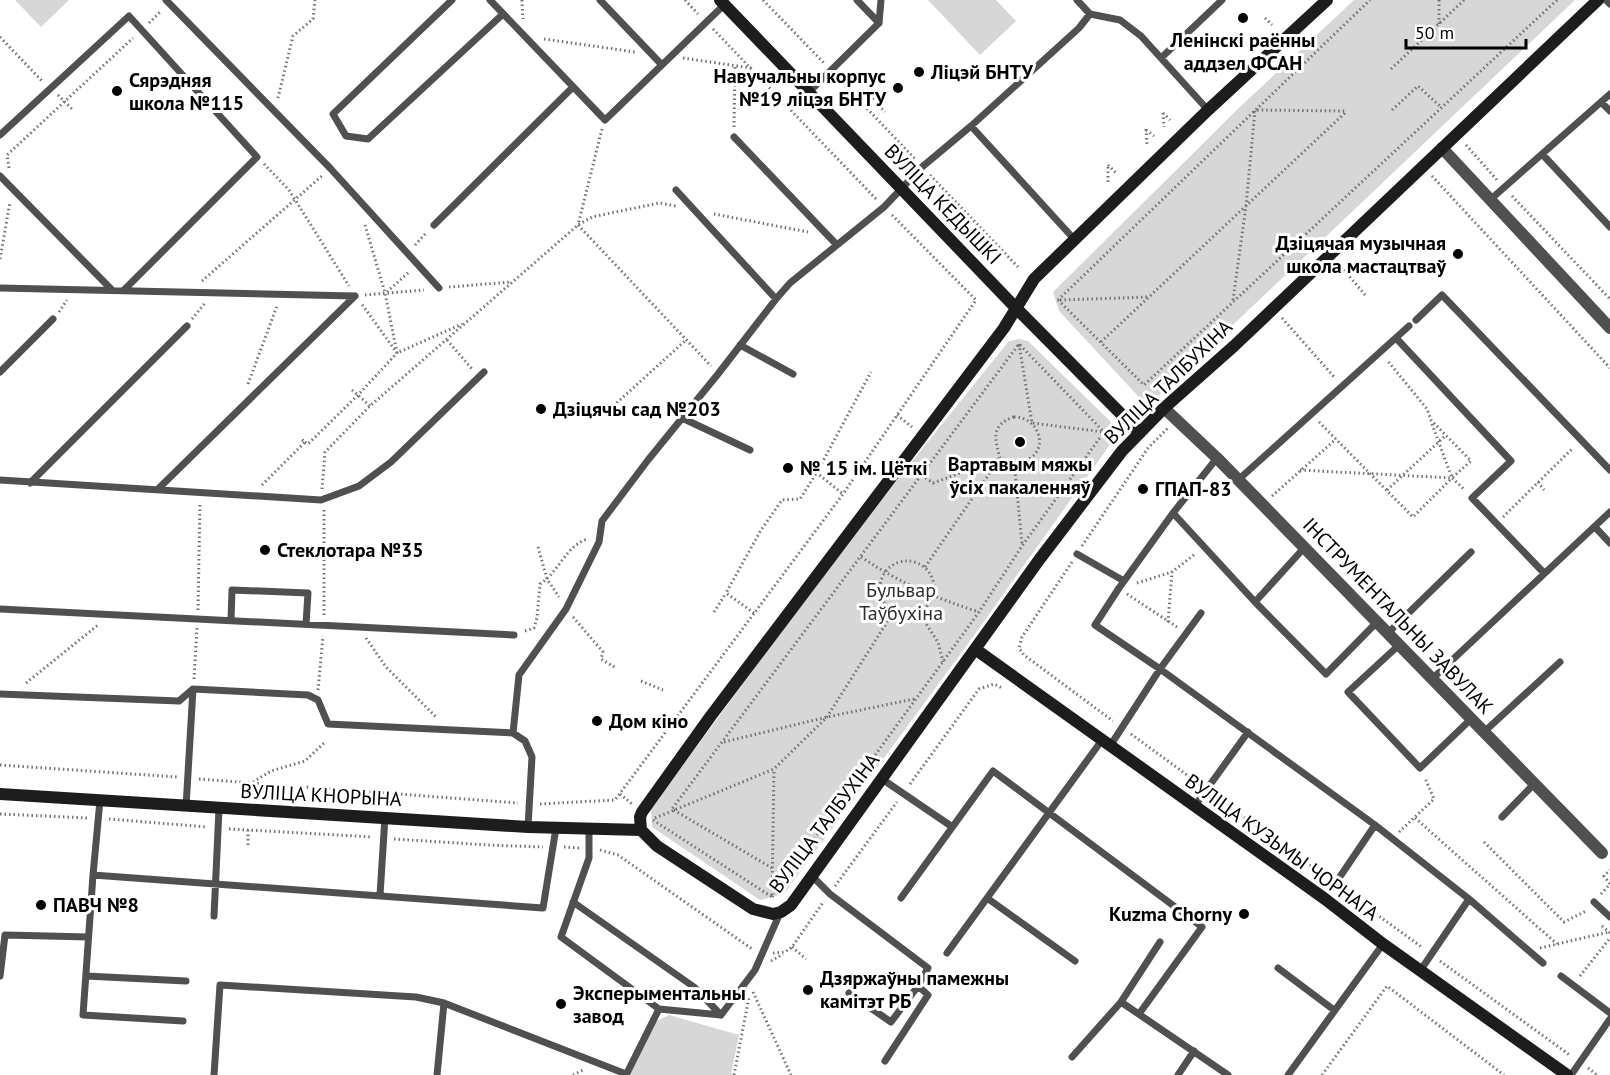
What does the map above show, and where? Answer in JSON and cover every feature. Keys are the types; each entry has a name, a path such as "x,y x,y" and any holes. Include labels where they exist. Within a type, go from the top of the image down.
{"main road":[{"path":"641,830 642,812 710,717 1004,328 1034,279 1208,110 1327,0"},
{"name":"ВУЛІЦА ТАЛБУХІНА","path":"641,830 657,846 753,909 773,914 791,905 975,649 1122,451 1164,408 1445,152 1598,0"},
{"name":"ВУЛІЦА КЕДЫШКІ","path":"723,2 1016,308 1140,433"},
{"name":"ВУЛІЦА КУЗЬМЫ ЧОРНАГА","path":"975,649 1325,899 1420,971 1569,1075"},
{"name":"ВУЛІЦА КНОРЫНА","path":"0,794 528,827 641,830"}],"street":[{"path":"1445,152 1610,328"},
{"name":"ІНСТРУМЕНТАЛЬНЫ ЗАВУЛАК","path":"1164,408 1217,458 1606,857"}],"lane":[{"path":"452,0 333,114 346,136 368,139 503,14"},
{"path":"490,0 605,120 706,22 723,2"},
{"path":"600,0 662,65"},
{"path":"857,0 879,22"},
{"path":"809,93 879,22 881,0"},
{"path":"1077,0 1090,14 1120,20 1141,36 1208,110"},
{"path":"1161,58 1222,0"},
{"path":"1606,0 1610,4"},
{"path":"167,2 330,168 439,288"},
{"path":"513,733 519,675 566,609 599,542 602,521 776,299 790,283 884,207 922,167 1079,28 1090,14"},
{"path":"0,135 129,16 257,157 124,290"},
{"path":"434,225 573,87"},
{"path":"1491,199 1610,94"},
{"path":"1601,102 1610,111"},
{"path":"971,126 1074,239"},
{"path":"734,138 836,244"},
{"path":"1543,155 1610,227"},
{"path":"0,176 112,290"},
{"path":"676,190 776,299"},
{"path":"0,288 355,296"},
{"path":"1416,320 1443,295 1610,470"},
{"path":"158,489 355,296"},
{"path":"0,372 53,320"},
{"path":"30,483 187,326"},
{"path":"1238,480 1409,326"},
{"path":"1396,338 1511,461 1472,498 1544,573"},
{"path":"740,345 793,374"},
{"path":"0,480 321,500 359,486 391,462 482,375"},
{"path":"682,418 750,450"},
{"path":"1217,458 1173,513 1095,625 1160,669 1375,825 1469,899 1543,963"},
{"path":"1432,678 1610,512"},
{"path":"1173,513 1255,602 1326,674 1377,622"},
{"path":"1595,527 1610,543"},
{"path":"1255,602 1304,548"},
{"path":"1388,633 1471,552"},
{"path":"1077,554 1124,581"},
{"path":"231,620 232,590 308,593 306,624"},
{"path":"0,609 514,634"},
{"path":"947,953 1049,813 1106,743 1123,728 1160,669 1201,613"},
{"path":"1399,645 1348,692 1420,768 1472,720"},
{"path":"1484,732 1560,662"},
{"path":"186,807 193,689"},
{"path":"0,694 179,701 193,689 308,695 318,700 328,724 513,733 525,741 532,758 528,827"},
{"path":"1194,807 1248,732"},
{"path":"901,898 993,771 1202,927 1139,1014"},
{"path":"882,779 951,826"},
{"path":"1502,817 1534,784"},
{"path":"100,800 84,1015 183,1021"},
{"path":"214,915 219,809"},
{"path":"380,895 385,818"},
{"path":"1335,884 1375,825"},
{"path":"93,875 543,908 555,828"},
{"path":"589,828 589,858 561,937 659,1010 721,1016"},
{"path":"812,876 830,894 928,968 918,986 891,1022 849,993"},
{"path":"987,898 1076,961"},
{"path":"1420,971 1469,899"},
{"path":"573,902 694,987 721,1016"},
{"path":"1594,902 1610,917"},
{"path":"721,1016 755,970 781,912"},
{"path":"0,976 5,935 88,938"},
{"path":"1072,1057 1121,1002 1160,942"},
{"path":"1288,1075 1383,944"},
{"path":"1278,968 1334,1010"},
{"path":"86,976 186,981"},
{"path":"1561,976 1610,1013"},
{"path":"214,1075 220,985 416,997 444,1003 626,1075 659,1010"},
{"path":"885,1061 928,995 918,986"},
{"path":"1121,1002 1228,1075"},
{"path":"437,1075 444,1003"},
{"path":"1569,1075 1610,1019"},
{"path":"1178,1075 1194,1052"}],"path":[{"path":"275,112 293,36 313,19 315,0"},
{"path":"0,765 531,804 615,800 843,494 976,300 685,0"},
{"path":"763,0 1018,267"},
{"path":"1058,300 1370,0"},
{"path":"1438,24 1439,0"},
{"path":"1391,69 1464,0"},
{"path":"1058,300 1144,385 1557,0"},
{"path":"10,174 8,155 142,30 167,2"},
{"path":"1265,18 1272,25"},
{"path":"0,37 45,84"},
{"path":"734,138 735,66"},
{"path":"1392,110 1418,86 1441,107"},
{"path":"863,105 871,97 886,112 877,120"},
{"path":"65,101 72,109"},
{"path":"1232,302 1246,206 1255,110"},
{"path":"1101,342 1347,111 1255,110"},
{"path":"1164,127 1163,113 1170,120"},
{"path":"578,225 605,120"},
{"path":"1147,144 1146,129 1154,136"},
{"path":"1445,152 1463,141 1504,188 1610,299"},
{"path":"257,157 289,190 355,296 397,353"},
{"path":"1108,182 1108,165 1117,174"},
{"path":"189,292 330,168"},
{"path":"1430,173 1610,368"},
{"path":"0,259 10,202 17,194"},
{"path":"357,198 386,293 397,353"},
{"path":"318,700 324,625 324,508 321,500 325,452 370,406 578,225 592,217 659,203 828,236"},
{"path":"407,253 434,225"},
{"path":"578,225 718,374"},
{"path":"1346,255 1338,263 1366,296"},
{"path":"386,293 418,264"},
{"path":"53,320 76,289"},
{"path":"187,326 214,292"},
{"path":"238,411 281,294"},
{"path":"1058,300 1149,297"},
{"path":"1281,318 1342,386"},
{"path":"301,439 308,444 397,353 467,322"},
{"path":"446,340 482,375"},
{"path":"610,409 686,340"},
{"path":"1018,344 1032,423"},
{"path":"1018,344 1104,432"},
{"path":"672,809 1018,344"},
{"path":"1380,351 1427,409 1452,478 1472,498"},
{"path":"714,612 761,530 782,500 800,499 871,372"},
{"path":"352,390 370,406"},
{"path":"1311,414 1413,517 1471,461 1431,420"},
{"path":"897,415 923,435"},
{"path":"922,475 933,483 1000,459 1024,461 1036,452 1038,430 1032,423 1021,417 1014,417 1001,424 995,437 1000,459 925,567"},
{"path":"1176,419 1149,448 1022,637 1019,648 1024,655 1597,1075"},
{"path":"1032,423 1104,432"},
{"path":"772,897 979,612 1022,546 1104,432"},
{"path":"1387,490 1445,436"},
{"path":"1262,505 1336,439"},
{"path":"1496,524 1581,440"},
{"path":"250,497 305,442"},
{"path":"802,461 843,494"},
{"path":"1014,461 1022,546"},
{"path":"1300,471 1452,478"},
{"path":"1539,482 1544,490"},
{"path":"193,689 198,618 200,492"},
{"path":"1119,588 1172,572 1203,546"},
{"path":"538,547 548,579 566,609 603,652 601,659 616,668"},
{"path":"861,557 885,573 932,597 979,612"},
{"path":"914,561 925,567 934,584 932,597 926,607 911,615 894,611 882,598 880,590 885,573 897,562 914,561"},
{"path":"1168,622 1172,572"},
{"path":"514,634 534,628 540,584 548,579"},
{"path":"1119,588 1186,633"},
{"path":"726,592 754,613"},
{"path":"772,897 651,819 774,769 827,717 894,611"},
{"path":"919,612 938,642 943,662"},
{"path":"10,695 90,631 114,615"},
{"path":"358,627 386,667 448,730"},
{"path":"641,681 663,690"},
{"path":"724,742 827,717 916,699"},
{"path":"252,783 271,771 305,761 326,741"},
{"path":"1392,838 1434,799 1420,768"},
{"path":"772,897 774,769"},
{"path":"620,794 629,802"},
{"path":"672,809 772,868"},
{"path":"1415,818 1557,944"},
{"path":"248,829 248,846"},
{"path":"1484,842 1564,922 1586,911"},
{"path":"1528,951 1609,932"},
{"path":"1573,985 1610,938"},
{"path":"792,946 806,959"},
{"path":"755,970 785,952"},
{"path":"1322,1075 1387,986 1504,1075"},
{"path":"735,1075 751,988 791,1075"}],"green space":[{"path":"15,0 69,0 41,27"},
{"path":"928,0 996,0 1016,21 980,55"},
{"path":"1354,0 1575,0 1155,399 1149,401 1138,396 1059,311 1053,292 1242,105"},
{"name":"Бульвар Таўбухіна","path":"1019,339 1028,341 1110,421 1116,430 1114,439 970,641 784,894 760,900 652,827 651,809 847,542 1009,341"},
{"path":"669,1015 739,1035 731,1075 629,1075 648,1025"}],"place":[{"name":"Ленінскі раённы аддзел ФСАН","path":"1243,18"},
{"name":"Ліцэй БНТУ","path":"919,72"},
{"name":"Навучальны корпус №19 ліцэя БНТУ","path":"898,88"},
{"name":"Сярэдняя школа №115","path":"117,91"},
{"name":"Дзіцячая музычная школа мастацтваў","path":"1458,254"},
{"name":"Дзіцячы сад №203","path":"541,409"},
{"name":"Вартавым мяжы ўсіх пакаленняў","path":"1020,442"},
{"name":"№ 15 ім. Цёткі","path":"788,468"},
{"name":"ГПАП-83","path":"1143,489"},
{"name":"Стеклотара №35","path":"265,550"},
{"name":"Дом кіно","path":"597,721"},
{"name":"ПАВЧ №8","path":"41,905"},
{"name":"Kuzma Chorny","path":"1244,914"},
{"name":"Дзяржаўны памежны камітэт РБ","path":"808,990"},
{"name":"Эксперыментальны завод","path":"561,1004"}]}
